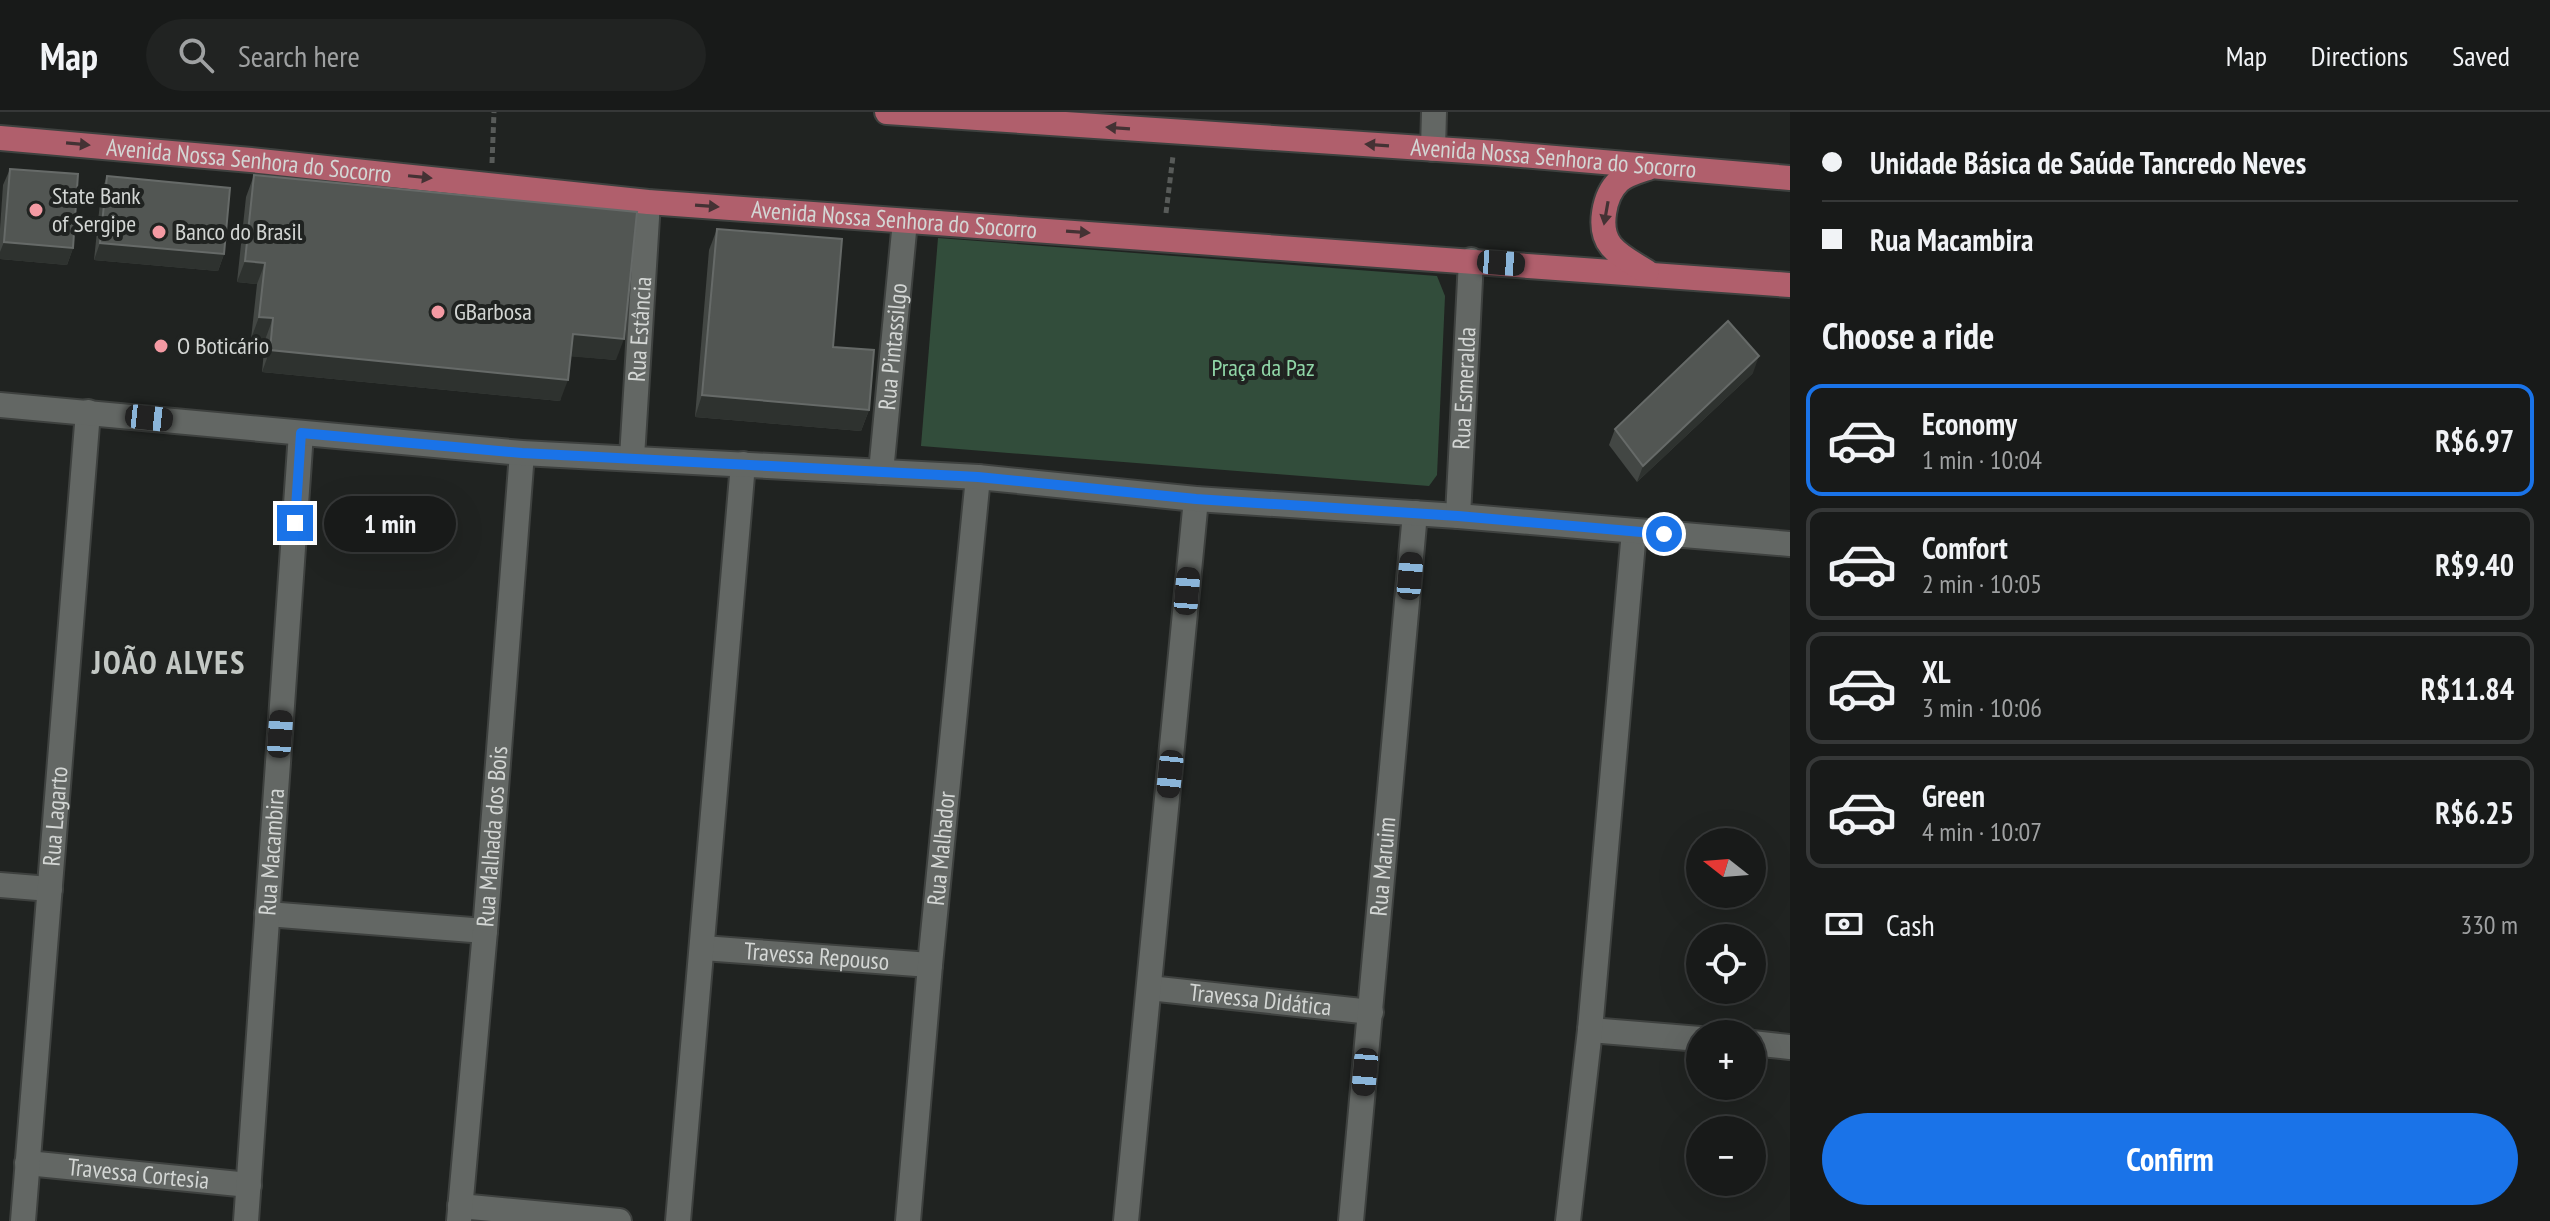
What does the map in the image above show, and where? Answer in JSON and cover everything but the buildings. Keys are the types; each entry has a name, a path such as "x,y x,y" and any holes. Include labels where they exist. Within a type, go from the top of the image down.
{"main road":[{"name":"Avenida Nossa Senhora do Socorro","path":"887,112 1658,165 1790,178"},
{"name":"Avenida Nossa Senhora do Socorro","path":"0,138 491,184 648,202 1790,285"},
{"path":"1651,274 1611,246 1605,237 1603,222 1610,194 1620,180 1658,165"}],"street":[{"path":"1433,149 1434,112"},
{"name":"Rua Estância","path":"632,457 648,202"},
{"name":"Rua Pintassilgo","path":"881,472 905,221"},
{"name":"Rua Esmeralda","path":"1458,516 1471,260"},
{"path":"0,405 522,453 978,477 1196,499 1458,516 1790,544"},
{"name":"Rua Lagarto","path":"23,1221 88,412"},
{"name":"Rua Macambira","path":"246,1221 301,433"},
{"name":"Rua Malhada dos Bois","path":"459,1214 485,931 522,453"},
{"path":"678,1221 743,464"},
{"name":"Rua Malhador","path":"908,1221 978,477"},
{"path":"1126,1221 1196,499"},
{"name":"Rua Maruim","path":"1351,1221 1415,513"},
{"path":"1568,1221 1590,1030 1634,531"},
{"path":"0,885 50,889"},
{"path":"267,914 485,931"},
{"name":"Travessa Repouso","path":"703,948 930,965"},
{"name":"Travessa Didática","path":"1149,988 1371,1012"},
{"path":"1590,1030 1686,1038"},
{"path":"1766,1044 1790,1047"},
{"name":"Travessa Cortesia","path":"27,1163 249,1185"},
{"path":"459,1214 619,1221"}],"path":[{"path":"491,184 494,112"},
{"path":"1163,238 1176,132"}],"green space":[{"name":"Praça da Paz","path":"938,238 1437,276 1445,296 1437,475 1429,486 921,446"}],"place":[{"name":"State Bank of Sergipe","path":"36,210"},
{"name":"Banco do Brasil","path":"159,232"},
{"name":"GBarbosa","path":"438,312"},
{"name":"O Boticário","path":"161,346"}],"district":[{"name":"JOÃO ALVES","path":"169,663"}],"route":[{"path":"295,523 301,433 522,453 978,477 1196,499 1458,516 1664,534"}]}
